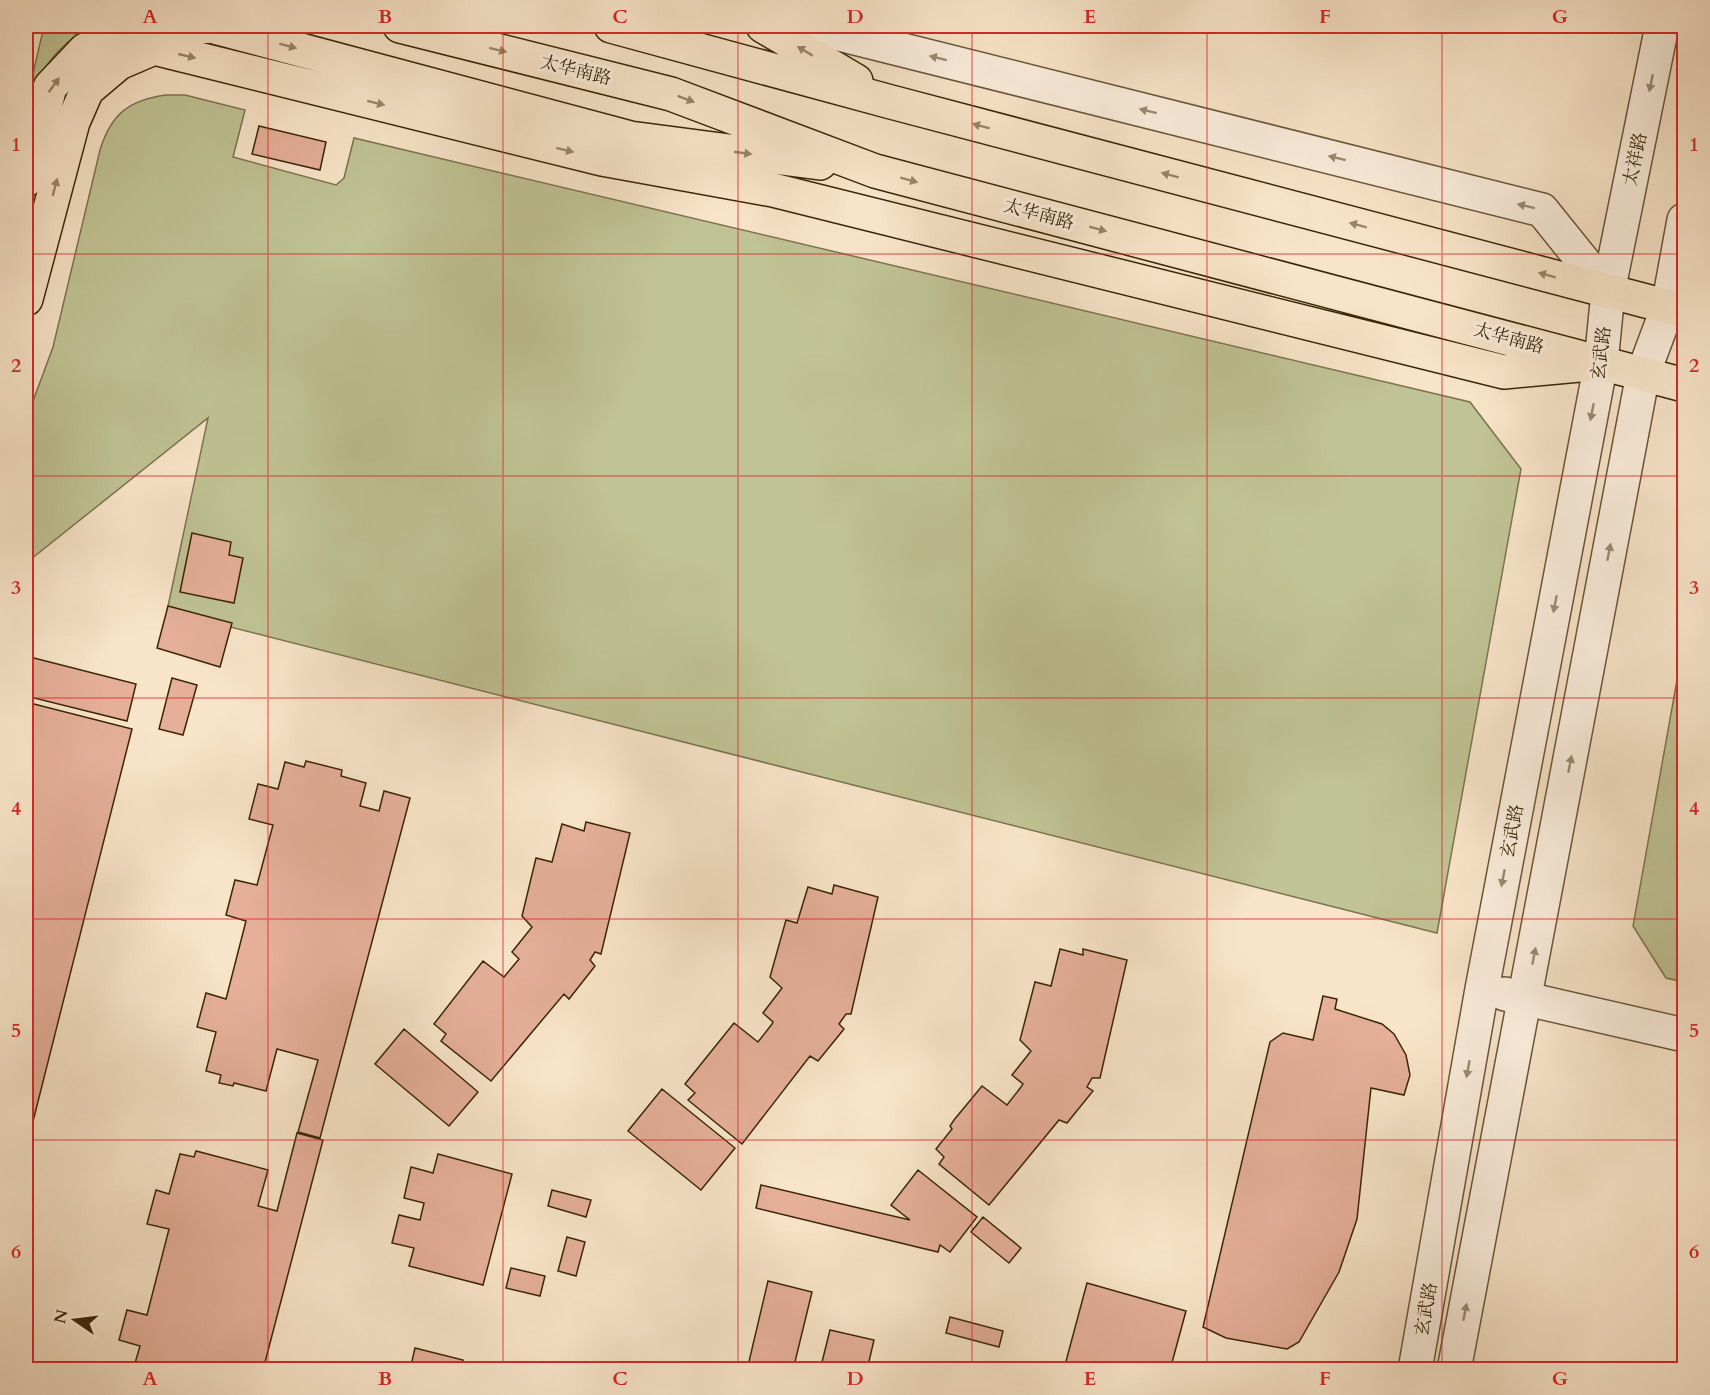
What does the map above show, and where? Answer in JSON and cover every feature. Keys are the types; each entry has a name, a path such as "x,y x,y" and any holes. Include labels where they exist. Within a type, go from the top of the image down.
{"main road":[{"path":"26,180 50,87 85,50 136,32 212,26 630,138 875,171"},
{"name":"太华南路","path":"400,26 671,94 875,171 1684,385"},
{"path":"611,26 1676,309"},
{"path":"763,26 891,102"},
{"path":"26,299 35,243 73,122 87,90 119,63 154,48 602,159 773,190 1504,372 1601,363"}],"street":[{"path":"807,26 1542,210 1608,292"},
{"name":"太祥路","path":"1608,292 1662,26"},
{"path":"1454,1370 1643,374 1676,309 1684,220"},
{"name":"玄武路","path":"1415,1370 1482,989 1601,363 1608,292"},
{"path":"1482,989 1684,1035"}],"green space":[{"path":"44,26 90,26 59,50 38,79 26,104"},
{"path":"166,95 185,95 245,110 233,157 336,185 344,178 354,138 1470,402 1521,469 1437,933 167,611 208,418 26,563 26,420 53,347 100,150 110,127 123,111 142,101"},
{"path":"1684,641 1684,982 1666,978 1633,926"}],"building":[{"path":"259,126 326,142 320,170 252,154"},
{"path":"192,533 231,542 229,555 243,558 234,603 180,592"},
{"path":"168,606 232,623 220,667 157,648"},
{"path":"26,656 136,684 127,721 26,696"},
{"path":"172,678 197,685 183,735 159,729"},
{"path":"26,702 132,729 26,1149"},
{"path":"306,761 342,770 341,776 366,783 360,806 379,811 384,791 410,798 320,1138 298,1132 318,1060 277,1049 266,1091 234,1083 233,1086 219,1083 221,1075 206,1071 216,1032 197,1027 206,993 226,999 246,921 226,915 235,880 257,885 273,825 249,819 258,784 278,789 285,762 304,767"},
{"path":"586,822 630,833 601,954 595,952 590,960 595,966 569,999 564,994 491,1081 441,1041 446,1034 434,1024 483,961 504,977 519,959 512,952 532,927 522,916 536,858 552,862 562,824 584,831"},
{"path":"834,885 878,897 851,1014 846,1014 839,1024 844,1029 818,1061 810,1056 742,1144 688,1100 695,1093 685,1084 734,1023 758,1042 772,1024 773,1022 763,1013 782,988 770,977 786,920 797,923 808,887 832,894"},
{"path":"1060,949 1083,955 1083,949 1127,960 1100,1078 1092,1078 1087,1087 1093,1091 1067,1123 1059,1120 989,1205 939,1164 944,1157 936,1149 952,1129 950,1126 954,1120 982,1086 1007,1105 1023,1084 1012,1075 1031,1051 1020,1040 1035,982 1051,986"},
{"path":"1323,996 1337,999 1335,1009 1382,1024 1394,1034 1406,1055 1410,1075 1404,1095 1371,1088 1357,1219 1339,1272 1299,1342 1287,1349 1226,1338 1203,1327 1270,1042 1283,1033 1313,1040"},
{"path":"404,1029 478,1092 449,1126 375,1064"},
{"path":"662,1089 735,1148 701,1190 628,1131"},
{"path":"297,1133 323,1140 263,1370 133,1370 140,1346 119,1340 127,1310 147,1315 169,1229 147,1224 156,1190 169,1194 180,1154 194,1157 196,1151 268,1170 258,1206 277,1211"},
{"path":"438,1154 512,1174 483,1285 409,1266 414,1248 392,1243 399,1215 420,1220 424,1203 404,1198 411,1167 433,1173"},
{"path":"918,1170 977,1217 950,1252 940,1245 938,1252 756,1208 761,1185 910,1220 891,1205"},
{"path":"552,1190 591,1200 586,1217 548,1206"},
{"path":"983,1217 1021,1248 1009,1263 971,1232"},
{"path":"567,1237 585,1242 576,1276 558,1271"},
{"path":"511,1268 545,1276 540,1296 506,1288"},
{"path":"768,1281 812,1292 793,1370 747,1370"},
{"path":"1087,1283 1186,1311 1170,1370 1155,1370 1138,1365 1137,1370 1081,1370 1065,1365"},
{"path":"950,1317 1003,1331 999,1347 946,1333"},
{"path":"830,1330 874,1340 867,1370 820,1370"},
{"path":"415,1348 463,1360 461,1370 410,1370"}]}
